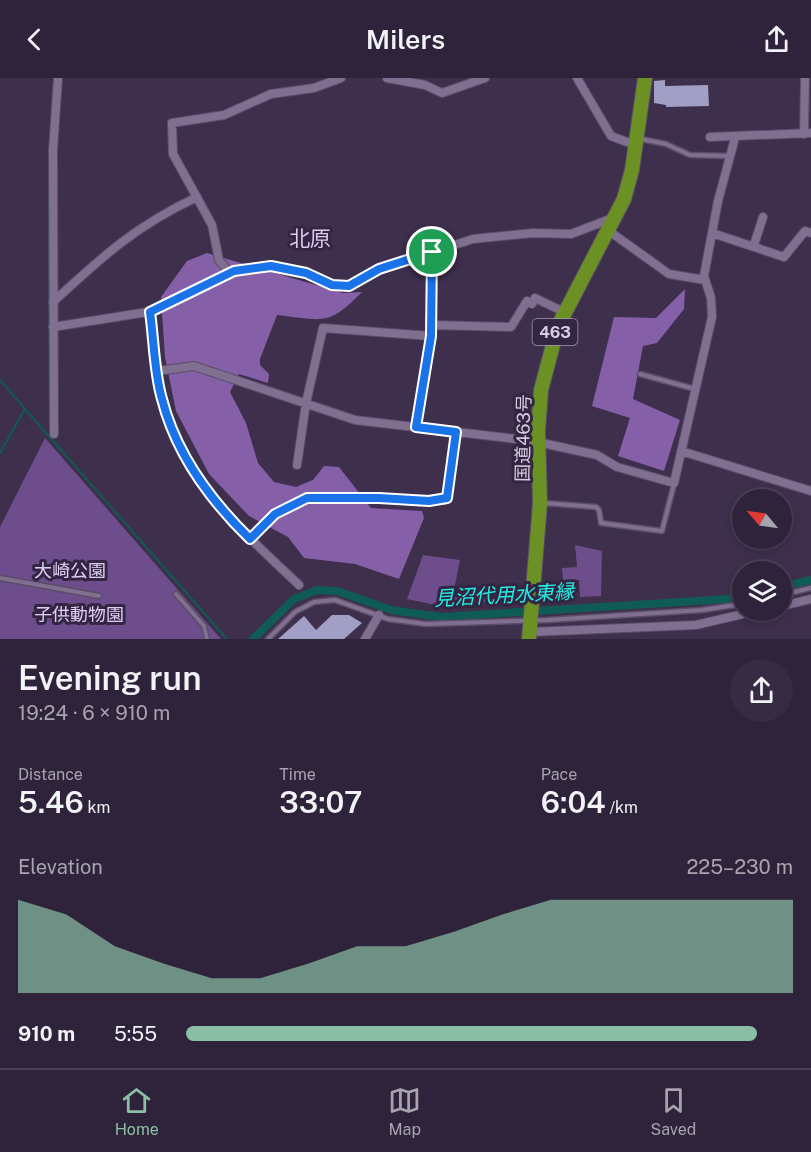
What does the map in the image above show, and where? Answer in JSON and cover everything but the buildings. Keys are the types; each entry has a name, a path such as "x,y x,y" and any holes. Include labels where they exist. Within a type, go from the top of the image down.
{"highway":[{"name":"国道463号","path":"530,627 540,503 538,442 541,390 553,337 624,199 636,142 645,78"}],"street":[{"path":"54,434 53,150 58,78"},
{"path":"229,272 221,266 215,233 173,154 172,123 224,114 271,94 314,88 341,78"},
{"path":"387,78 425,85 442,93 485,78"},
{"path":"577,78 610,136 636,142"},
{"path":"710,137 807,134 805,78"},
{"path":"158,371 194,366 355,420 538,442 597,455 617,467 674,483 712,317 711,298 705,280 712,233 735,138"},
{"path":"53,302 111,248 136,230 197,197"},
{"path":"53,327 150,312 229,272 271,266 306,273 332,285 349,286 379,269 473,239 533,233 571,234 617,216"},
{"path":"754,245 763,217"},
{"path":"609,231 669,274 705,280"},
{"path":"712,233 754,245 784,257 805,231 811,233"},
{"path":"416,427 431,336 432,252"},
{"path":"431,325 511,327 527,301 532,304 535,298 564,312"},
{"path":"150,312 167,416 188,464 210,495 250,539 299,585"},
{"path":"297,465 306,403 323,328 431,336"},
{"path":"250,539 275,514 307,498 444,500 447,498 456,432"},
{"path":"681,451 811,491"},
{"path":"792,604 811,599"},
{"path":"365,639 379,615"},
{"path":"530,627 548,632 696,625 732,617"}],"lane":[{"path":"636,142 666,144 690,155 730,156"},
{"path":"640,374 695,389"},
{"path":"540,503 596,507 599,510 601,522 662,531 674,483"},
{"path":"0,578 99,596"},
{"path":"792,593 811,588"},
{"path":"176,594 204,626 207,639"},
{"path":"268,639 295,612 314,602 335,600 379,615 426,624 530,627 548,620 702,610 732,606"},
{"path":"548,620 548,632"}],"green space":[{"name":"大崎公園","path":"45,438 221,639 0,639 0,527"},
{"path":"575,545 602,551 601,596 580,597 579,580 563,580 562,568 577,567"},
{"path":"423,555 460,560 454,590 490,589 489,601 445,607 407,599"}],"shaded area":[{"path":"207,253 343,293 362,292 332,316 315,319 277,315 260,359 260,365 269,374 268,383 239,374 230,392 246,423 258,463 274,482 296,487 313,480 324,466 339,467 371,508 422,511 424,518 399,579 355,564 304,558 288,537 249,516 209,474 176,411 165,357 161,297 187,261"},
{"path":"685,289 684,309 657,343 643,346 633,399 680,420 664,471 618,456 630,418 592,406 614,317 656,318"}],"waterway":[{"path":"50,437 49,185 53,96"},
{"path":"0,380 25,409"},
{"path":"0,453 25,409 226,638"},
{"name":"見沼代用水東縁","path":"792,585 811,580"},
{"name":"見沼代用水東縁","path":"253,639 294,599 317,590 337,591 391,610 441,617 732,598"}],"district":[{"name":"北原","path":"310,238"}],"route":[{"path":"432,252 431,336 416,427 456,432 447,498 407,501 379,498 307,498 275,514 250,539 210,495 188,464 161,398 150,312 229,272 271,266 306,273 332,285 349,286 379,269 432,252"}],"park label":[{"name":"子供動物園","path":"79,614"}]}
